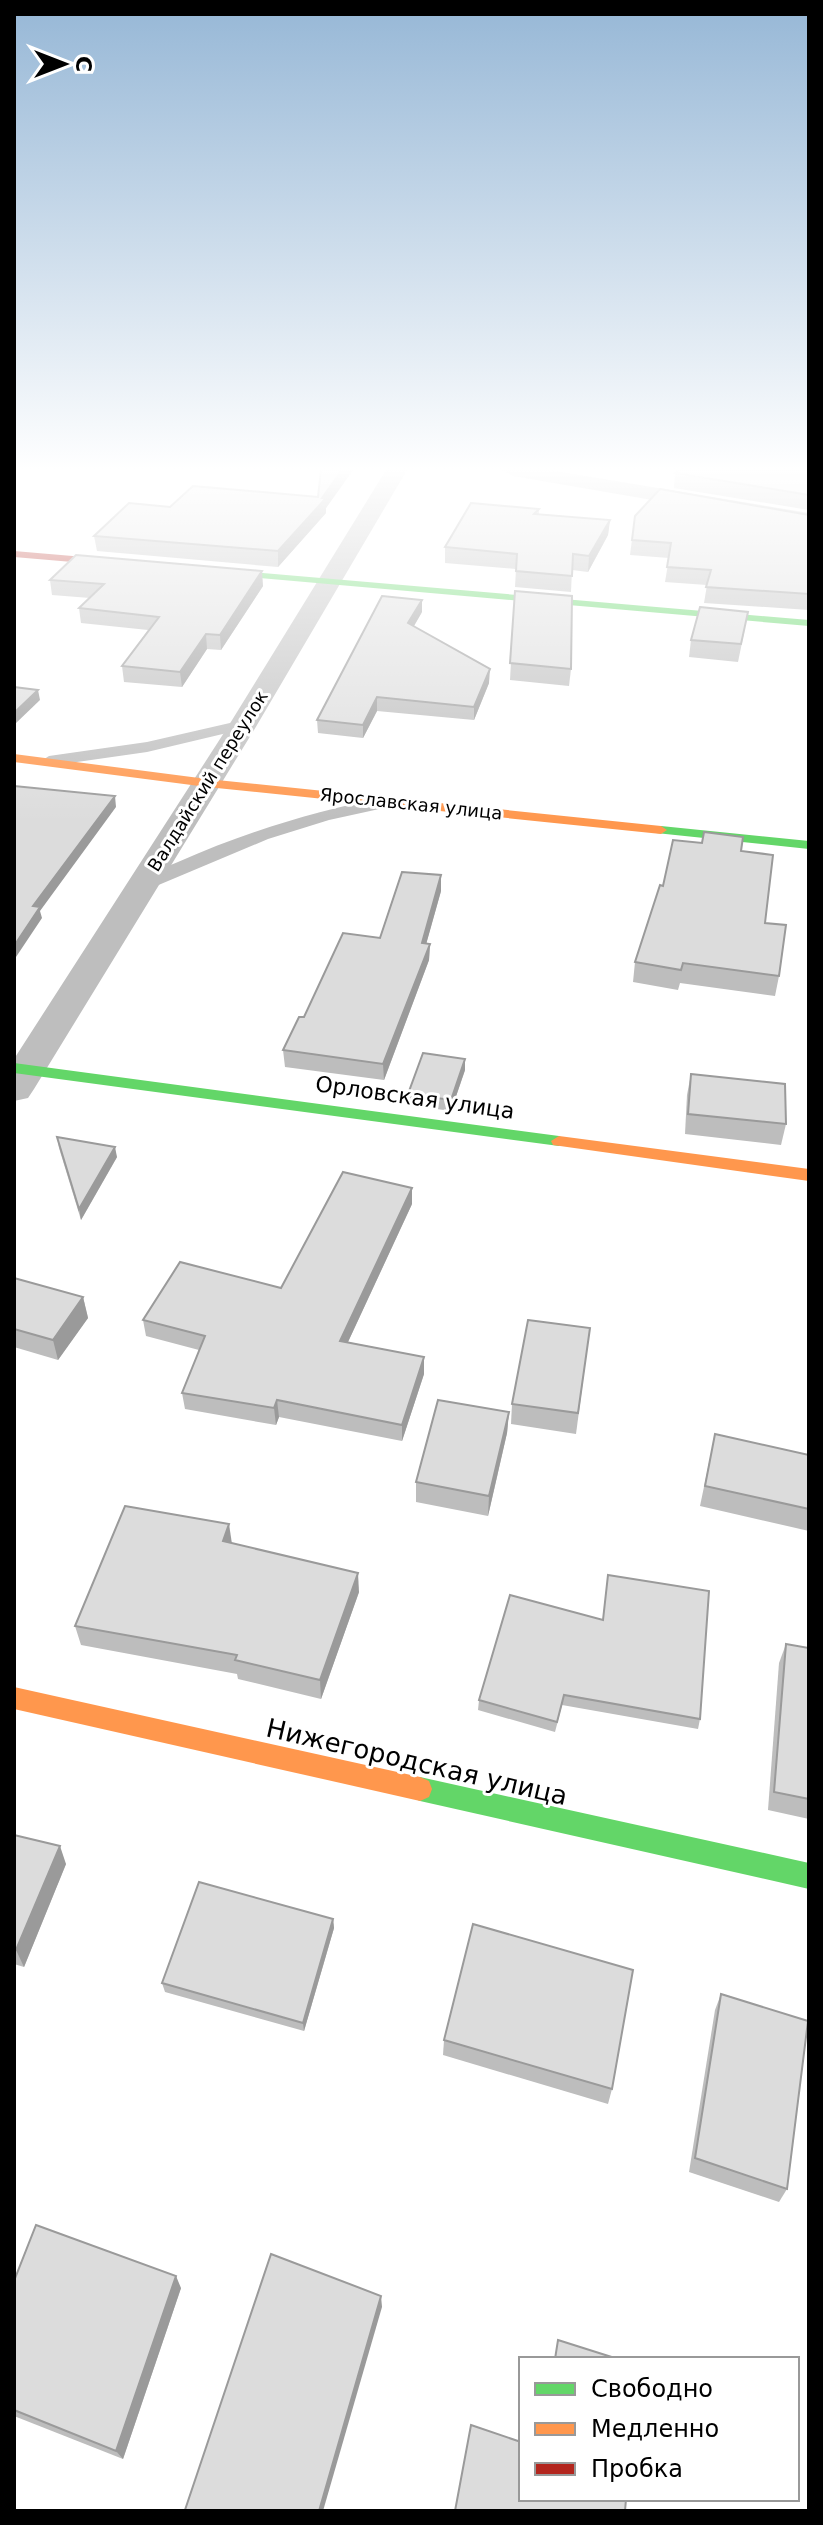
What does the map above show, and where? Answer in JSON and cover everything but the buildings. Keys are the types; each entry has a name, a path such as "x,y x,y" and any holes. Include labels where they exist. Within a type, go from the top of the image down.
{"street":[{"name":"Валдайский переулок","path":"19,1076 143,885 327,588"},
{"path":"399,588 809,623"},
{"name":"Ярославская улица","path":"14,758 207,783 809,845"},
{"name":"Орловская улица","path":"19,1076 809,1175"},
{"name":"Нижегородская улица","path":"14,1698 809,1876"}],"lane":[{"path":"42,762 175,743 243,725"},
{"path":"143,885 203,855 335,811 389,802"}],"traffic: fast":[{"path":"400,588 809,623"},
{"path":"661,830 809,845"},
{"path":"14,1068 559,1141"},
{"path":"420,1789 809,1876"}],"traffic: slow":[{"path":"14,758 207,783 661,830"},
{"path":"559,1141 809,1175"},
{"path":"14,1698 420,1789"}]}
